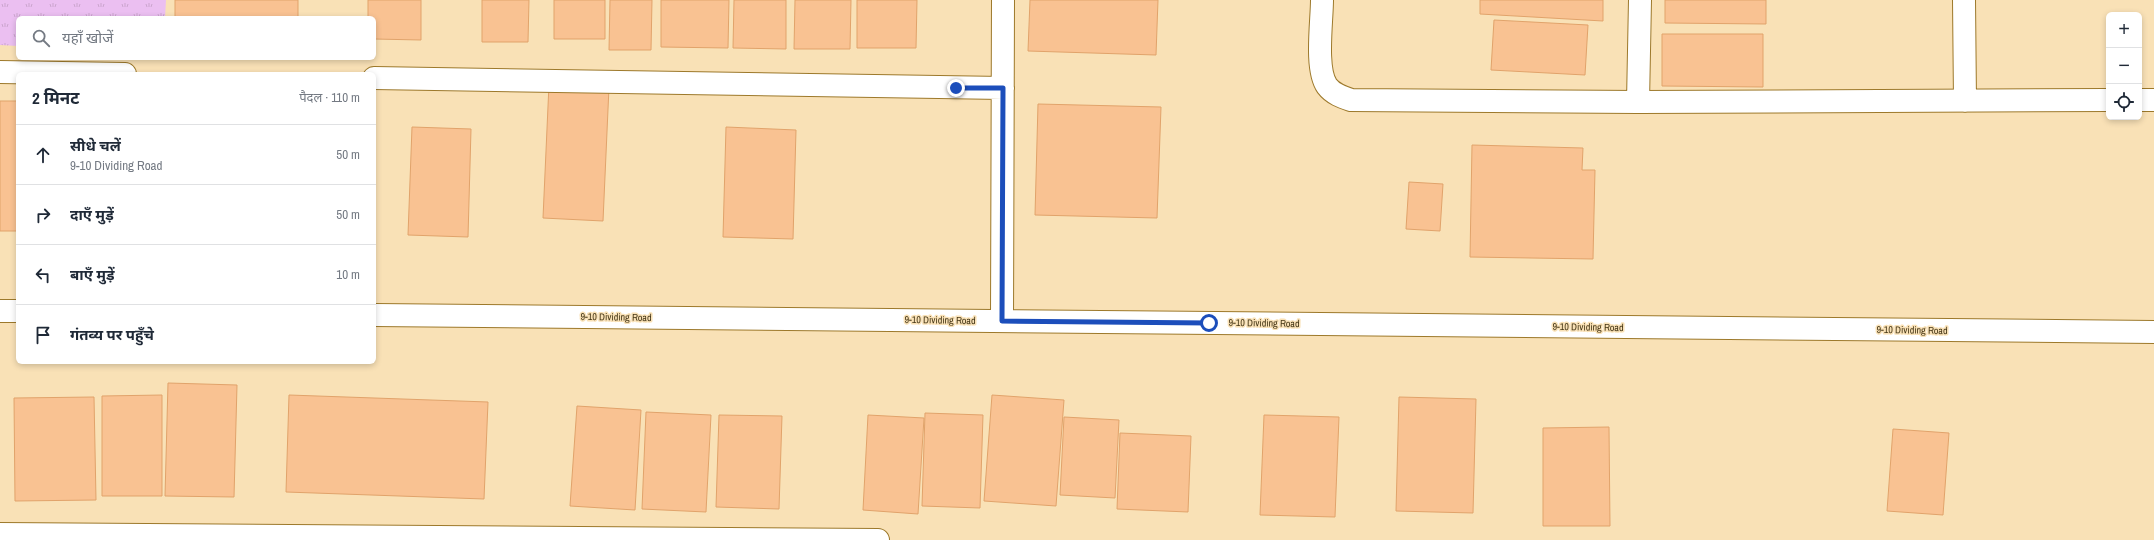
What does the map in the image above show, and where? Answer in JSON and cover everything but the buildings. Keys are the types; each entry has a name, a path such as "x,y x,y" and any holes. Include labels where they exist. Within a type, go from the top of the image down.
{"street":[{"path":"1002,321 1003,0"},
{"path":"1322,0 1321,72 1327,86 1336,94 1351,100 1638,102 2106,100"},
{"path":"1638,102 1640,0"},
{"path":"1964,0 1965,101"},
{"path":"0,72 16,72"},
{"path":"376,78 1003,88"},
{"path":"2142,100 2154,100"},
{"path":"0,311 16,311"},
{"name":"9-10 Dividing Road","path":"376,315 2154,332"},
{"path":"0,534 878,540"}],"green space":[{"path":"0,0 166,0 165,16 16,16 16,46 0,45"}],"route":[{"path":"956,88 1003,88 1002,321 1209,323"}]}
